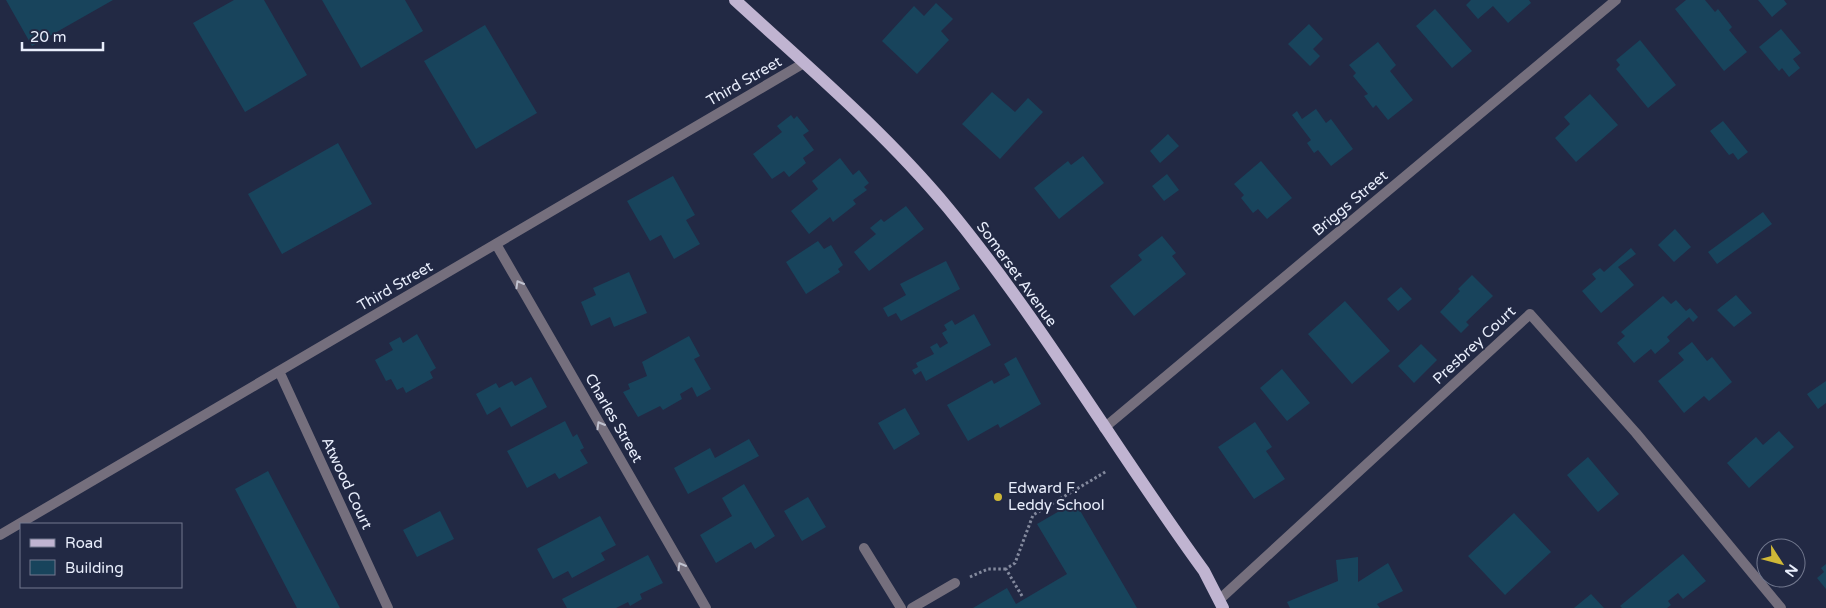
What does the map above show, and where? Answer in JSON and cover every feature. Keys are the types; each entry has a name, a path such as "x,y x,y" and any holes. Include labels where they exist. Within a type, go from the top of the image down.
{"main road":[{"name":"Somerset Avenue","path":"735,0 887,140 948,208 1017,300 1204,571 1221,604"}],"street":[{"name":"Briggs Street","path":"1104,428 1616,0"},
{"name":"Third Street","path":"20,523 804,62"},
{"name":"Charles Street","path":"496,244 706,608"},
{"name":"Presbrey Court","path":"1221,604 1530,314 1630,425 1781,608"},
{"name":"Atwood Court","path":"279,371 388,608"},
{"name":"Third Street","path":"0,535 20,523"},
{"path":"864,548 901,608"},
{"path":"912,608 955,583"}],"path":[{"path":"955,583 988,569 1006,568 1015,563 1033,515 1107,471"},
{"path":"1006,568 1022,596"}],"building":[{"path":"6,0 113,0 32,46"},
{"path":"234,0 264,0 307,75 245,112 193,23"},
{"path":"322,0 405,0 423,31 361,68"},
{"path":"1471,0 1529,0 1531,3 1508,23 1493,6 1478,19 1466,5"},
{"path":"1686,0 1705,0 1715,12 1718,9 1732,27 1729,30 1747,52 1724,71 1675,9"},
{"path":"1758,0 1784,0 1787,4 1772,17"},
{"path":"936,3 953,19 941,31 949,40 917,74 882,41 914,6 924,16"},
{"path":"1435,9 1472,51 1452,68 1416,26"},
{"path":"1309,24 1323,39 1313,49 1320,56 1310,66 1288,44"},
{"path":"485,25 537,113 476,149 424,61"},
{"path":"1781,29 1801,53 1793,59 1800,68 1789,77 1782,68 1779,71 1759,47"},
{"path":"1640,40 1676,85 1648,108 1616,69 1620,65 1616,60"},
{"path":"1378,42 1396,65 1390,71 1413,100 1388,120 1376,105 1373,108 1364,96 1368,94 1353,76 1356,73 1349,65"},
{"path":"992,92 1015,112 1028,98 1043,112 1000,159 962,124"},
{"path":"1590,94 1618,125 1576,162 1555,138 1570,124 1564,117"},
{"path":"1316,109 1326,123 1331,119 1353,149 1331,166 1318,150 1314,153 1307,143 1311,140 1292,115 1297,111 1302,119"},
{"path":"791,115 794,119 797,116 809,131 803,135 814,150 803,158 806,163 789,177 784,171 772,179 753,154 782,132 777,126"},
{"path":"1723,121 1748,152 1738,160 1733,153 1729,155 1710,131"},
{"path":"1168,134 1179,146 1160,163 1150,151"},
{"path":"338,143 372,204 282,254 248,194"},
{"path":"1083,156 1104,183 1059,219 1034,188 1068,161 1071,165"},
{"path":"840,158 853,175 859,170 869,183 864,187 867,190 853,200 856,204 833,222 830,217 809,234 791,211 818,189 812,181"},
{"path":"1261,161 1292,198 1267,219 1258,209 1253,213 1241,198 1244,195 1234,184"},
{"path":"1167,174 1179,190 1164,201 1152,186"},
{"path":"673,176 695,215 686,220 700,244 674,259 661,235 650,241 627,201"},
{"path":"906,206 924,229 869,271 854,252 876,234 870,228 881,219 884,222"},
{"path":"1763,212 1772,224 1717,264 1708,252"},
{"path":"1675,229 1691,247 1674,262 1658,245"},
{"path":"1162,236 1176,253 1172,256 1186,274 1134,316 1110,286 1142,260 1138,255"},
{"path":"818,241 824,249 831,245 843,265 838,269 840,272 806,294 786,262"},
{"path":"1631,248 1636,254 1618,267 1634,285 1601,313 1582,291 1596,279 1592,274 1600,268 1604,272"},
{"path":"946,261 960,289 901,321 896,313 888,317 883,308 906,295 900,284"},
{"path":"629,272 647,313 614,327 610,317 591,326 581,302 596,295 593,288"},
{"path":"1472,275 1493,296 1466,322 1469,325 1461,333 1440,312"},
{"path":"1401,287 1412,299 1398,311 1387,299"},
{"path":"1736,295 1752,313 1734,327 1717,310"},
{"path":"1663,296 1671,304 1676,300 1686,311 1690,308 1698,317 1693,322 1689,317 1667,337 1670,341 1655,354 1651,349 1634,363 1617,343 1625,336 1621,332"},
{"path":"1345,301 1390,351 1352,384 1308,334"},
{"path":"974,314 991,345 926,381 921,371 915,375 912,370 918,367 916,363 934,354 930,347 937,343 940,348 948,343 942,333 947,330 944,325 952,320 955,325"},
{"path":"417,334 436,368 430,372 433,378 406,393 403,387 397,390 391,379 386,381 375,360 393,350 389,343 400,337 403,343"},
{"path":"689,336 700,356 694,359 711,389 697,397 692,387 680,394 682,399 663,410 660,406 638,417 623,392 630,389 628,384 647,376 642,362"},
{"path":"1692,342 1707,361 1712,357 1732,382 1709,401 1704,396 1684,413 1658,381 1684,360 1678,353"},
{"path":"1421,344 1437,360 1414,383 1398,366"},
{"path":"1016,357 1041,404 1000,428 998,424 968,441 947,405 992,380 994,384 1010,375 1004,364"},
{"path":"1282,369 1310,403 1287,421 1260,388"},
{"path":"531,377 547,407 511,427 500,407 487,415 476,394 496,383 499,388 512,381 515,386"},
{"path":"1826,381 1826,403 1818,409 1807,394"},
{"path":"905,408 920,434 894,450 878,423"},
{"path":"565,421 573,437 577,434 584,448 580,450 588,463 559,479 555,473 527,488 507,451"},
{"path":"1255,422 1272,447 1266,451 1285,479 1254,499 1218,447"},
{"path":"1779,431 1794,447 1749,488 1727,463 1756,437 1763,445"},
{"path":"749,439 759,456 688,494 674,468 710,448 715,458"},
{"path":"1588,457 1619,494 1598,512 1567,475"},
{"path":"268,471 340,608 297,608 235,489"},
{"path":"744,484 775,536 755,549 751,542 716,563 700,535 732,516 722,498"},
{"path":"808,497 826,527 802,541 784,511"},
{"path":"1075,502 1137,608 973,608 1007,588 1016,604 1067,574 1037,524"},
{"path":"440,511 454,539 417,557 403,530"},
{"path":"1514,513 1551,552 1505,595 1468,556"},
{"path":"600,516 616,545 601,553 605,560 572,578 568,571 553,579 537,549"},
{"path":"1683,554 1706,581 1683,599 1678,593 1668,601 1671,605 1667,608 1622,608 1620,606"},
{"path":"648,555 663,583 640,594 642,599 630,606 628,602 616,608 567,608 562,599"},
{"path":"1358,557 1358,582 1388,563 1403,591 1377,604 1380,608 1290,608 1287,602 1338,581 1336,560"},
{"path":"1826,564 1826,589 1817,578 1824,572 1821,568"},
{"path":"1591,594 1604,608 1574,608"}],"place":[{"name":"Edward F. Leddy School","path":"998,497"}]}
